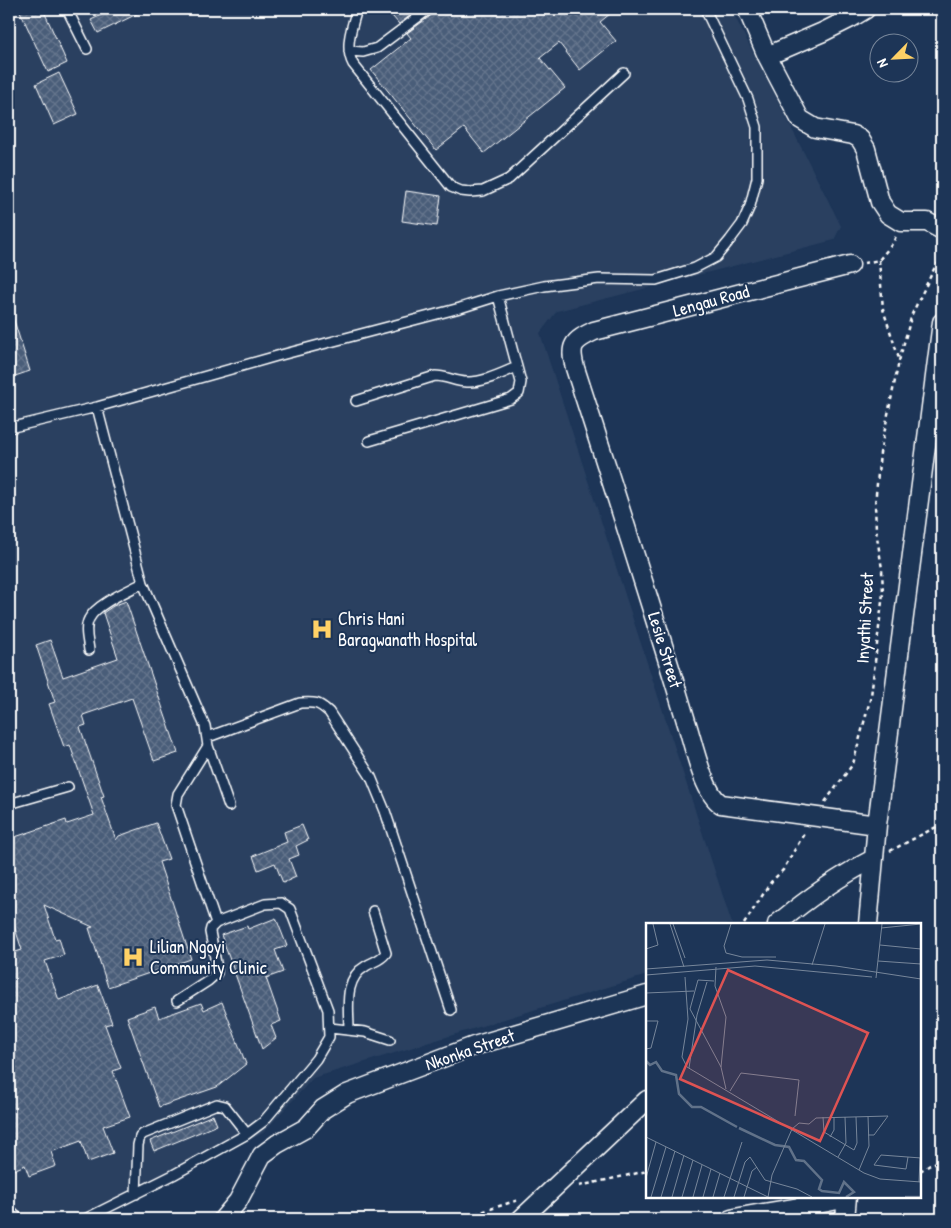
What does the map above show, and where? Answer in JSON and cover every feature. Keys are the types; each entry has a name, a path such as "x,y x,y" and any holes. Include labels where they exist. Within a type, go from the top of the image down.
{"street":[{"path":"747,9 767,56 800,119 815,128 853,135 860,139 864,144 880,202 888,214 900,222 927,222 942,230"},
{"path":"767,56 823,32 866,9"},
{"name":"Lengau Road","path":"575,343 580,338 594,331 850,265"},
{"path":"868,923 877,825 942,322"},
{"name":"Lesie Street","path":"575,343 572,352 575,368 710,792 716,801 721,804 877,825"},
{"path":"778,923 803,902 834,881 873,859"},
{"name":"Nkonka Street","path":"223,1219 238,1201 262,1155 306,1128 323,1109 347,1094 474,1046 646,995"},
{"path":"521,1219 646,1101"},
{"path":"731,1219 816,1205 842,1198"},
{"path":"845,1219 846,1198"}],"lane":[{"path":"67,9 87,49"},
{"path":"357,9 352,24 349,51 353,64 450,186 461,191 483,191 509,179 624,73"},
{"path":"349,51 363,52 378,48 429,9"},
{"path":"9,428 97,407 498,296 544,286 600,279 656,280 695,268 716,256 742,224 750,206 757,178 757,127 748,99 705,9"},
{"path":"369,441 511,399 519,393 521,382 498,296"},
{"path":"356,401 435,376 476,382 517,367"},
{"path":"97,407 143,583 205,726 229,806"},
{"path":"89,650 86,632 89,619 99,607 143,583"},
{"path":"216,923 176,805 178,794 208,741 300,703 312,702 320,704 329,712 371,777 385,811 451,1010"},
{"path":"9,804 68,787"},
{"path":"85,1219 248,1134 262,1122 316,1059 329,1037 328,1010 290,910 286,905 276,903 265,904 216,923 210,932 218,968 217,973 177,1001"},
{"path":"349,1030 348,997 352,979 362,969 379,961 386,953 373,911"},
{"path":"330,1028 365,1032 390,1040"},
{"path":"136,1194 138,1145 143,1134 218,1104 225,1106 248,1134"},
{"path":"9,1210 20,1219"}],"path":[{"path":"850,265 879,260 893,243 900,222"},
{"name":"Inyathi Street","path":"745,923 771,882 782,870 815,816 852,764 871,696 883,593 875,504 880,453 899,360 912,314 934,269 942,258"},
{"path":"879,260 884,310 899,360"},
{"path":"873,859 942,824"},
{"path":"921,1170 942,1160"}],"shaded area":[{"name":"Chris Hani Baragwanath Hospital","path":"9,9 731,9 841,226 834,240 557,311 540,333 732,923 646,923 646,975 313,1078 263,1133 96,1219 9,1219"}],"building":[{"path":"19,9 43,9 67,63 48,72"},
{"path":"114,9 147,9 98,33 91,20"},
{"path":"386,9 419,9 399,24"},
{"path":"435,9 616,9 600,22 616,41 580,70 559,43 540,58 565,88 484,153 464,128 436,150 371,70 411,38 407,33 433,14"},
{"path":"59,73 78,114 54,125 36,84"},
{"path":"406,191 441,196 437,226 402,221"},
{"path":"11,311 30,371 9,378 9,312"},
{"path":"126,601 178,753 154,761 132,698 83,715 86,725 80,727 104,796 101,797 116,840 119,836 156,823 169,859 159,862 191,959 108,987 89,928 93,927 44,905 55,939 59,938 64,955 45,961 59,1000 98,985 112,1023 105,1025 121,1068 113,1071 130,1117 103,1126 113,1153 88,1162 81,1141 51,1152 56,1166 29,1176 25,1165 9,1172 9,954 22,950 9,910 9,839 66,820 67,824 94,815 70,745 64,747 49,704 55,702 36,645 50,640 63,677 118,658 103,613 113,606"},
{"path":"302,825 308,840 296,846 299,855 289,859 296,877 283,883 275,863 258,870 253,856 287,842 284,832"},
{"path":"276,918 287,946 275,950 283,972 266,978 281,1021 271,1025 276,1038 262,1049 221,935 247,926 248,929"},
{"path":"222,1002 246,1064 217,1087 159,1107 127,1017 155,1007 159,1018 201,1003 204,1010"},
{"path":"213,1115 217,1125 154,1151 150,1141"}],"place":[{"name":"Chris Hani Baragwanath Hospital","path":"322,629"},
{"name":"Lilian Ngoyi Community Clinic","path":"133,957"}]}
